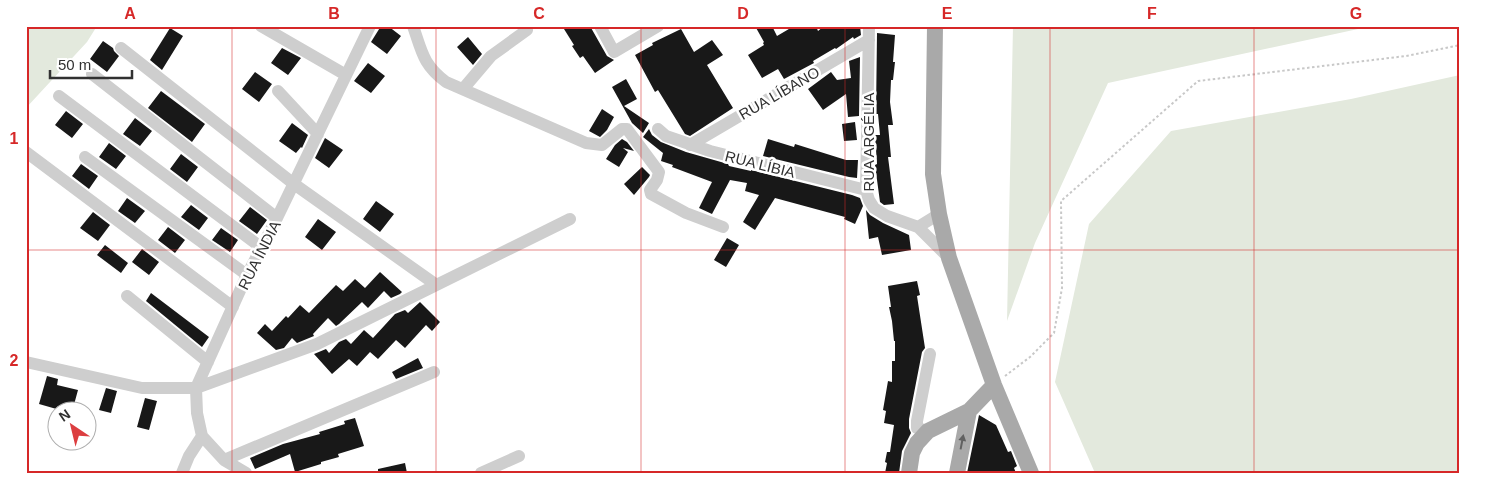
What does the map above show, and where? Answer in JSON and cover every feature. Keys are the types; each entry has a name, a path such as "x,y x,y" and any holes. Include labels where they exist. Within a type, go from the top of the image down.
{"main road":[{"path":"935,26 933,174 948,258 994,385 1031,473"},
{"path":"909,473 912,453 917,442 928,431 969,411 994,385"},
{"path":"957,473 969,411"}],"street":[{"path":"261,26 346,75"},
{"name":"RUA ÍNDIA","path":"246,473 224,460 202,436 196,413 196,388 247,275 294,184 370,26"},
{"path":"413,26 425,62 434,73 446,82 586,143 602,145 622,129 627,129 660,172 650,190 651,194 686,213 723,227"},
{"path":"600,26 614,52 658,26"},
{"name":"RUA ARGÉLIA","path":"869,26 866,190 869,200 874,208 894,219 918,227 948,258"},
{"path":"464,89 491,56 527,30"},
{"name":"RUA LÍBANO","path":"690,145 869,40"},
{"path":"121,48 294,184 435,284"},
{"path":"92,74 277,218"},
{"path":"278,91 318,134"},
{"path":"59,96 262,248"},
{"name":"RUA LÍBIA","path":"658,129 666,136 710,151 866,190"},
{"path":"26,152 233,307"},
{"path":"85,157 247,275"},
{"path":"918,227 939,214"},
{"path":"26,362 142,388 196,388 317,344 435,284 570,219"},
{"path":"127,296 208,362"},
{"path":"928,431 917,428 917,421 930,354"},
{"path":"224,460 434,372"},
{"path":"182,473 189,456 202,436"},
{"path":"481,473 519,456"}],"path":[{"path":"994,385 1030,357 1054,333 1062,288 1061,201 1198,81 1406,56 1460,45"}],"shaded area":[{"path":"26,26 97,26 87,42 26,108"},
{"path":"1013,26 1372,26 1108,83 1035,243 1007,321"},
{"path":"1460,75 1460,473 1095,473 1055,382 1089,224 1171,131 1351,99"}],"building":[{"path":"381,26 388,26 401,36 387,54 371,42"},
{"path":"569,26 590,26 607,56 614,60 595,73 583,56 580,58 572,46 574,45 564,29"},
{"path":"755,26 772,26 777,36 794,26 816,26 818,31 824,26 860,26 861,35 854,39 853,37 836,49 813,61 814,63 784,79 778,69 762,78 748,55 764,45"},
{"path":"170,28 183,36 162,70 150,60"},
{"path":"681,29 694,52 712,40 723,55 707,65 733,108 690,136 685,134 658,90 655,92 635,55 653,45 652,43"},
{"path":"877,33 895,35 893,62 895,62 893,80 891,80 890,102 893,125 888,125 891,157 888,157 894,204 884,205 880,202 875,165 877,164 875,135 880,135 878,114 876,114"},
{"path":"468,37 482,54 473,65 457,47"},
{"path":"103,41 113,48 119,56 107,72 90,59"},
{"path":"282,48 301,58 288,75 271,63"},
{"path":"860,57 859,116 848,117 846,94 823,110 808,89 831,72 837,80 851,78 849,61"},
{"path":"368,63 385,76 371,93 354,81"},
{"path":"255,72 272,84 259,102 242,89"},
{"path":"626,79 637,99 624,106 649,123 643,133 632,123 612,87"},
{"path":"161,91 205,124 192,142 148,108"},
{"path":"602,109 614,117 607,130 600,137 589,131"},
{"path":"66,111 83,124 72,138 55,125"},
{"path":"135,118 152,131 140,146 123,134"},
{"path":"855,122 857,140 844,141 842,124"},
{"path":"292,123 308,135 302,148 296,153 279,141"},
{"path":"649,129 652,135 661,142 686,152 728,164 729,166 852,195 860,198 863,206 855,224 844,219 845,217 775,198 755,230 743,222 759,195 745,191 747,183 730,180 712,214 699,208 712,182 661,161 663,153 643,137"},
{"path":"325,138 343,150 329,168 315,158"},
{"path":"622,139 634,151 623,148 628,152 619,167 606,159 615,145"},
{"path":"768,139 794,147 795,144 846,160 858,160 857,178 763,156"},
{"path":"109,143 126,156 116,169 99,157"},
{"path":"181,154 198,167 187,182 170,169"},
{"path":"81,164 98,176 89,189 72,176"},
{"path":"642,167 650,175 634,195 624,184"},
{"path":"127,198 145,211 135,223 118,211"},
{"path":"376,201 394,214 380,232 363,219"},
{"path":"191,205 208,218 199,230 181,217"},
{"path":"250,207 267,220 257,234 239,221"},
{"path":"866,210 870,215 883,223 909,235 911,250 882,255 878,237 869,239"},
{"path":"93,212 110,225 98,241 80,228"},
{"path":"318,219 336,232 322,250 305,237"},
{"path":"168,227 185,240 175,253 158,240"},
{"path":"221,228 238,240 230,252 212,240"},
{"path":"727,238 739,245 726,267 714,260"},
{"path":"105,245 128,263 121,273 97,255"},
{"path":"142,249 159,262 149,275 132,262"},
{"path":"380,272 402,292 400,294 391,298 384,291 368,308 362,302 336,326 328,318 313,334 314,336 297,343 292,338 284,348 276,350 257,333 265,324 272,331 300,305 309,313 336,285 343,291 355,279 365,288"},
{"path":"917,281 920,295 917,296 925,348 922,352 909,419 911,433 902,451 899,473 885,473 887,463 885,462 887,452 890,452 894,425 884,423 886,411 883,410 888,381 892,382 892,361 895,361 895,341 889,307 891,307 888,286"},
{"path":"151,293 209,337 202,347 146,301"},
{"path":"420,302 440,322 432,331 426,325 405,348 396,340 378,359 370,352 357,366 349,359 332,374 314,354 326,349 329,353 339,342 346,339 351,344 364,330 373,338 395,314 405,310 408,313"},
{"path":"418,358 423,368 396,379 392,372"},
{"path":"47,376 58,379 57,385 78,390 75,402 48,402 48,407 39,404"},
{"path":"106,388 117,391 111,413 99,410"},
{"path":"145,398 157,401 149,430 137,427"},
{"path":"979,415 996,425 1008,452 1011,451 1017,466 1014,468 1016,473 967,473"},
{"path":"355,418 364,446 338,454 339,457 321,462 321,464 295,472 290,454 255,469 250,458 283,444 320,434 319,432 345,424 344,421"},
{"path":"405,463 407,473 378,473 378,469"}]}
